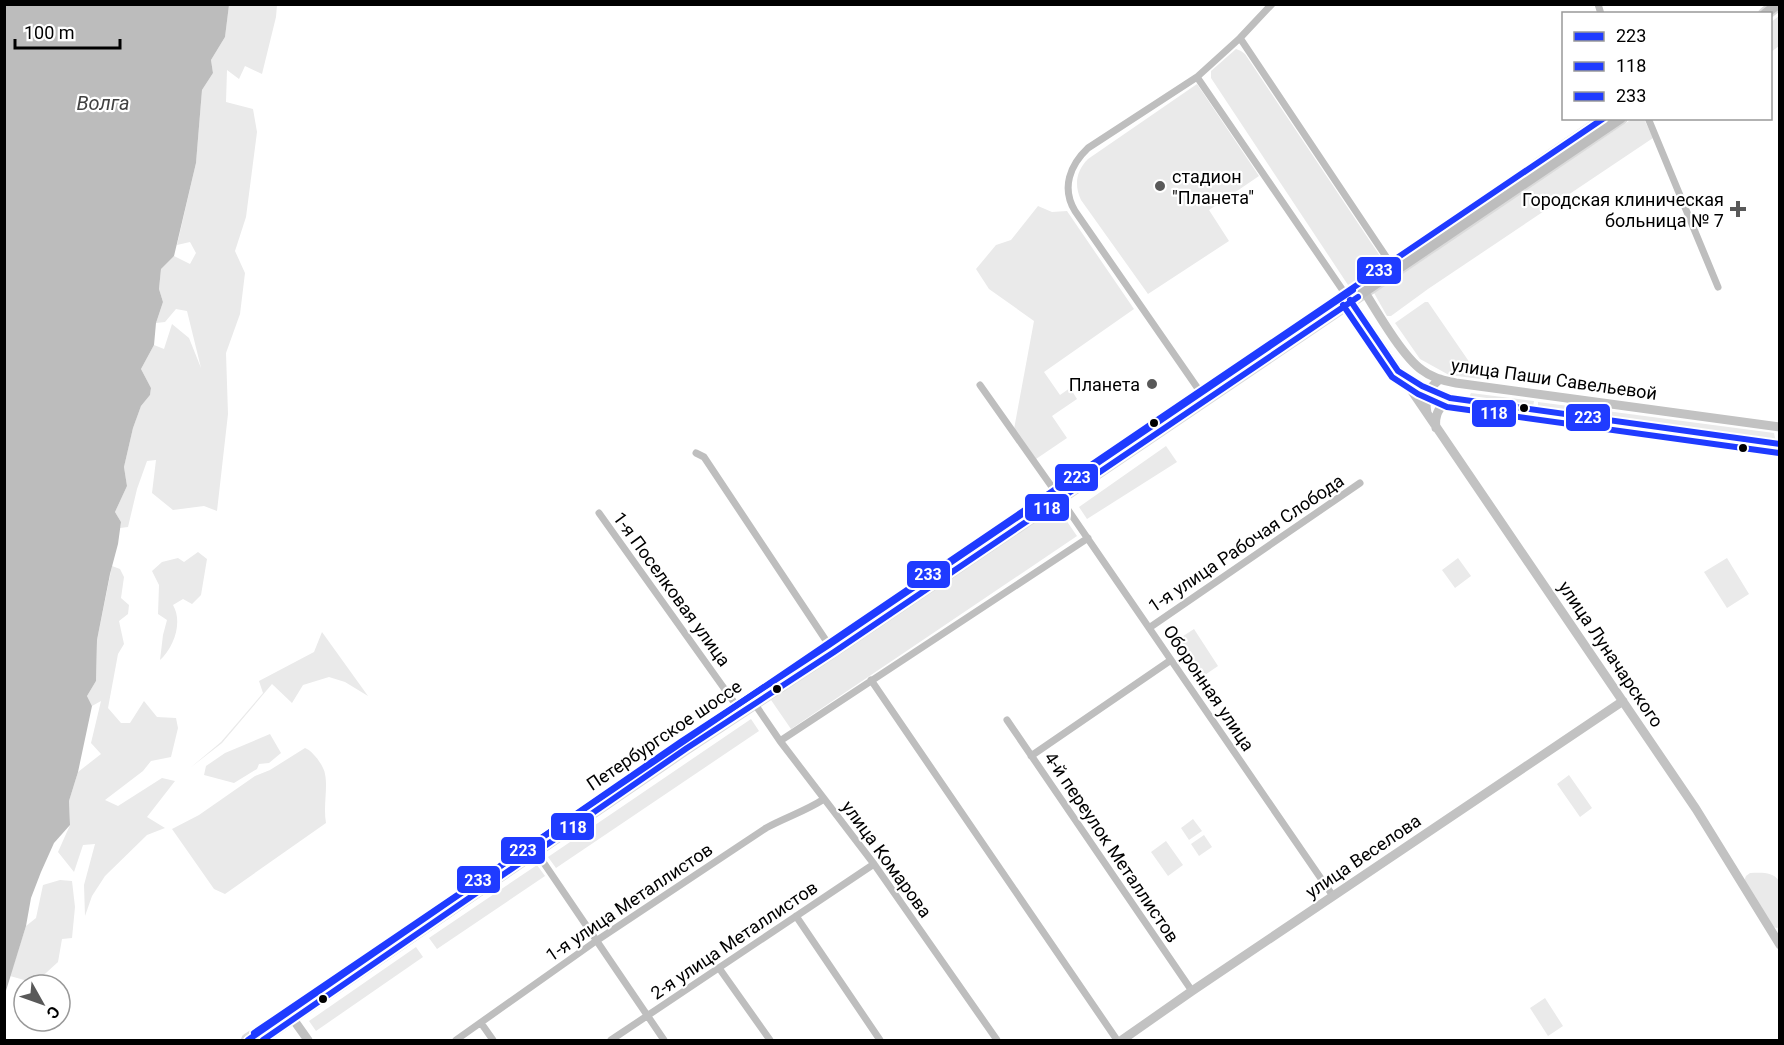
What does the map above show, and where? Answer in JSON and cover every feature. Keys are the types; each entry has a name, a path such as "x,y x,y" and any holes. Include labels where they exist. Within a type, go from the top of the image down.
{"main road":[{"name":"Петербургское шоссе","path":"248,1041 535,850 752,700 1393,267 1604,120"},
{"name":"Петербургское шоссе","path":"1393,267 1618,120"},
{"name":"улица Паши Савельевой","path":"1353,294 1408,386"},
{"name":"улица Паши Савельевой","path":"1353,294 1412,361 1426,373 1440,379 1779,427"},
{"name":"улица Паши Савельевой","path":"1398,371 1430,390 1453,399 1779,444"},
{"path":"1427,415 1426,403 1430,390 1440,379"},
{"name":"улица Луначарского","path":"1408,386 1696,809 1779,945"},
{"path":"1436,428 1438,410 1444,403 1453,399"},
{"name":"улица Веселова","path":"1122,1041 1192,991 1623,701"},
{"name":"Петербургское шоссе","path":"259,1041 290,1015 520,851 739,709"},
{"path":"290,1015 308,1041"}],"street":[{"path":"1203,396 1075,211 1067,192 1072,170 1088,148 1197,77 1240,38 1272,4"},
{"path":"1240,38 1393,267"},
{"path":"1197,77 1353,294"},
{"path":"1649,120 1718,287"},
{"name":"Оборонная улица","path":"980,385 1088,538 1333,896"},
{"path":"696,453 704,457 831,648"},
{"name":"1-я улица Рабочая Слобода","path":"1149,628 1360,483"},
{"name":"1-я Поселковая улица","path":"599,513 739,709"},
{"path":"780,741 1088,538"},
{"path":"1031,756 1171,660"},
{"path":"871,680 1117,1041"},
{"name":"улица Комарова","path":"752,700 780,741 874,864 997,1041"},
{"name":"4-й переулок Металлистов","path":"1007,720 1192,991"},
{"name":"1-я улица Металлистов","path":"456,1041 596,941 766,828 788,816 804,812 824,799"},
{"path":"535,850 664,1041"},
{"name":"2-я улица Металлистов","path":"611,1041 874,864"},
{"path":"796,916 880,1041"},
{"path":"719,968 770,1041"},
{"path":"481,1023 493,1041"}],"shaded area":[{"path":"229,5 277,5 262,74 245,66 239,79 227,70 226,102 253,109 257,132 246,217 235,251 245,273 240,314 226,353 228,414 217,511 204,506 173,510 152,493 156,460 147,461 137,489 128,527 120,528 121,522 115,512 127,486 124,467 133,428 141,406 150,395 151,388 141,369 154,345 164,349 172,324 189,338 201,368 187,311 176,309 165,322 156,323 163,302 159,289 161,269 174,256 190,264 196,253 190,242 177,245 196,163 202,90 213,73 211,60 225,37"},
{"path":"1779,16 1779,46 1772,51 1772,21"},
{"path":"1236,49 1245,54 1382,259 1381,268 1350,288 1211,78 1211,71"},
{"name":"стадион \"Планета\"","path":"1197,84 1259,176 1209,210 1229,241 1148,294 1081,200 1077,189 1077,178 1088,159"},
{"path":"1630,120 1644,120 1653,138 1391,316 1387,316 1374,293"},
{"path":"1038,206 1052,212 1067,211 1134,309 1044,372 1060,395 1070,388 1077,399 1052,416 1067,438 1036,459 1014,429 1034,321 989,289 976,269 996,245 1011,240"},
{"path":"1428,302 1481,379 1449,375 1420,359 1395,323"},
{"path":"1471,393 1534,401 1533,407 1469,397"},
{"path":"1538,402 1774,433 1775,438 1773,440 1538,408"},
{"path":"1166,446 1177,462 1087,519 1079,507"},
{"path":"1057,507 1077,536 791,729 771,700"},
{"path":"198,552 207,559 201,595 192,604 183,599 173,605 177,626 173,641 160,660 167,620 158,614 159,585 152,571 162,562 178,558 184,562"},
{"path":"1458,558 1471,576 1455,588 1442,570"},
{"path":"1727,558 1749,594 1727,608 1704,572"},
{"path":"112,566 120,569 124,577 121,598 129,605 128,614 119,621 124,644 118,654 108,708 121,723 130,723 144,701 157,717 176,718 178,728 171,757 151,761 143,771 105,800 118,806 162,778 175,781 147,817 165,828 147,835 105,876 92,896 85,916 84,885 95,844 83,845 74,872 58,852 70,825 69,801 78,772 101,754 91,743 101,701 92,706 87,696 96,681 97,640"},
{"path":"1194,629 1218,666 1199,679 1174,642"},
{"path":"322,632 368,696 345,682 329,677 303,685 292,703 272,684 222,743 190,768 221,742 263,693 259,681 314,652"},
{"path":"751,719 759,731 556,868 548,857"},
{"path":"270,734 281,753 269,763 259,764 257,769 234,783 204,775 206,766 225,753"},
{"path":"305,748 315,755 324,771 326,823 225,894 214,889 172,829 199,815 255,776 270,770"},
{"path":"1569,775 1592,808 1580,817 1557,784"},
{"path":"1193,819 1202,831 1189,840 1181,828"},
{"path":"1204,835 1212,847 1199,856 1191,844"},
{"path":"1166,841 1183,865 1168,876 1151,852"},
{"path":"537,865 545,876 437,949 429,938"},
{"path":"1750,873 1770,874 1779,881 1779,927 1773,927 1744,881"},
{"path":"60,880 72,881 75,907 72,938 62,939 58,962 46,973 12,973 12,977 10,976 26,926 36,918 43,885"},
{"path":"416,947 423,957 316,1031 309,1021"},
{"path":"1545,998 1563,1026 1548,1036 1530,1008"}],"water":[{"name":"Волга","path":"5,4 229,5 225,37 211,60 213,73 202,90 196,163 174,256 161,269 159,289 163,302 156,323 154,345 141,369 151,388 150,395 141,406 133,428 124,467 127,486 115,512 121,522 118,544 97,640 96,681 87,696 92,706 78,772 69,801 70,825 54,843 31,898 26,926 5,994"}],"transit line":[{"name":"233","path":"254,1033 1601,120"},
{"name":"223","path":"248,1040 682,741 829,645 1353,290"},
{"name":"118","path":"263,1040 687,748 834,652 1358,297"},
{"name":"223","path":"1350,300 1398,371 1422,386 1450,398 1780,444"},
{"name":"118","path":"1343,305 1392,377 1418,394 1447,407 1779,453"}],"place":[{"name":"стадион \"Планета\"","path":"1160,186"},
{"name":"Городская клиническая больница № 7","path":"1738,209"},
{"name":"Планета","path":"1152,384"}]}
